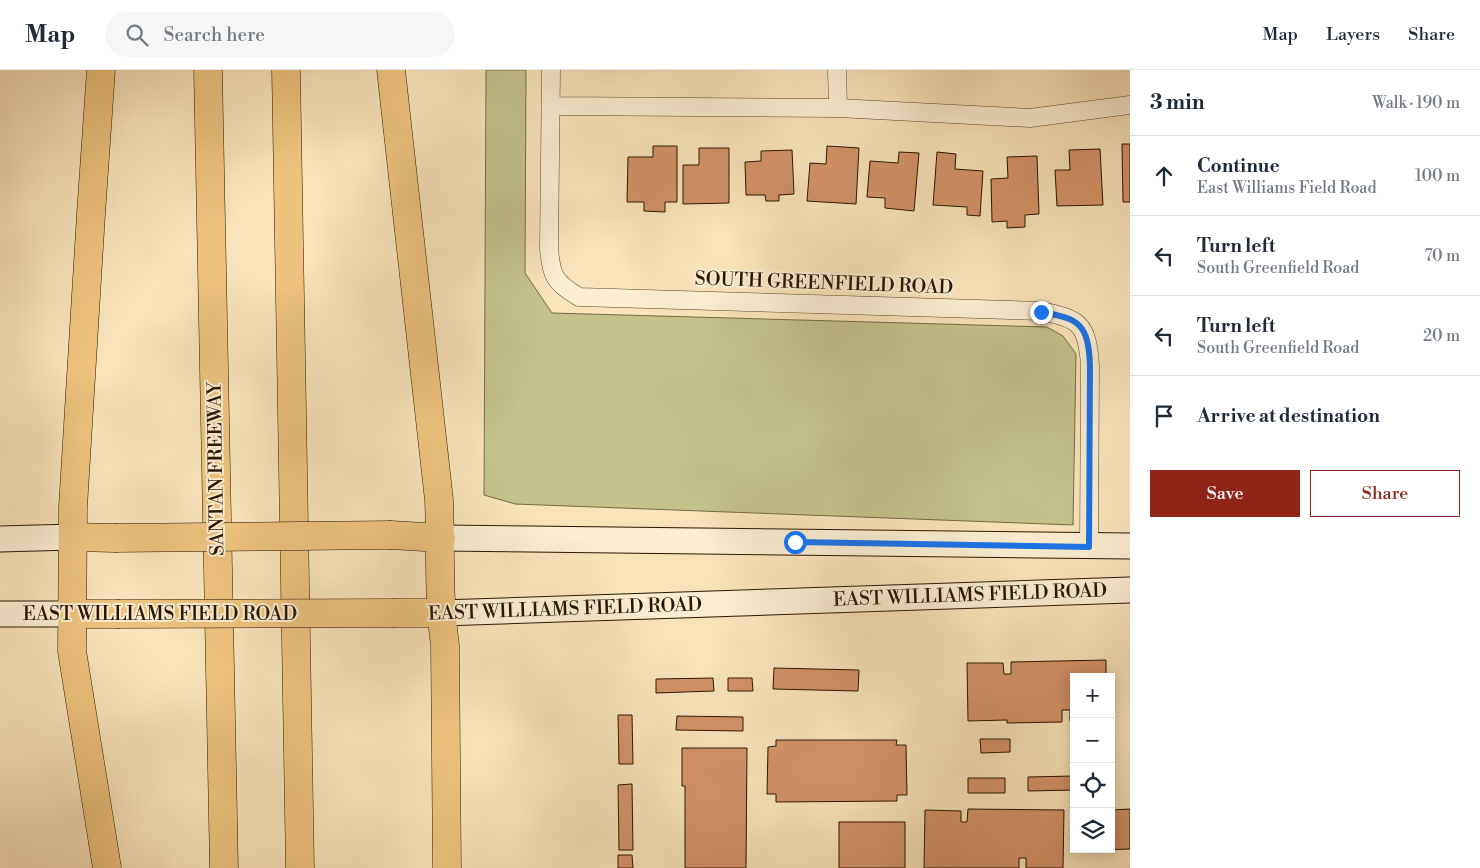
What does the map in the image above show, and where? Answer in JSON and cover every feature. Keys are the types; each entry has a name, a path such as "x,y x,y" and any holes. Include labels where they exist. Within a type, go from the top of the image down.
{"main road":[{"path":"101,70 82,349 73,538 72,651 107,868"},
{"name":"SANTAN FREEWAY","path":"208,70 224,868"},
{"path":"286,70 300,868"},
{"path":"391,70 437,481 441,538 441,613 445,645 446,868"},
{"path":"0,539 391,536 1089,547 1130,546"},
{"name":"EAST WILLIAMS FIELD ROAD","path":"0,614 441,613 1130,590"}],"street":[{"name":"SOUTH GREENFIELD ROAD","path":"551,70 549,248 551,266 559,283 579,297 1041,312 1065,316 1082,327 1089,344 1090,365 1089,547"},
{"path":"837,70 838,108"},
{"path":"551,106 838,108 1030,118 1130,105"}],"shaded area":[{"path":"486,70 526,70 525,273 552,313 1047,327 1063,336 1076,354 1073,525 515,504 484,495"}],"building":[{"path":"1122,144 1130,144 1130,202 1123,202"},
{"path":"653,146 677,146 677,202 665,202 665,212 644,211 644,202 627,202 628,157 653,157"},
{"path":"827,146 859,148 856,204 807,201 810,163 826,164"},
{"path":"699,148 729,148 729,203 683,204 683,165 699,165"},
{"path":"1100,149 1103,205 1057,206 1055,170 1070,170 1069,150"},
{"path":"792,150 794,194 779,195 779,201 766,201 765,195 746,195 745,162 761,161 761,151"},
{"path":"899,152 919,153 914,211 885,208 885,198 867,197 870,161 898,163"},
{"path":"937,152 956,154 955,169 983,171 980,216 967,215 967,207 933,205"},
{"path":"1037,156 1039,214 1025,215 1025,227 1007,228 1007,221 992,222 991,179 1008,178 1007,157"},
{"path":"1106,660 1106,673 1070,673 1070,710 1062,710 1062,722 1007,723 1007,720 968,721 967,663 1003,663 1004,674 1011,674 1011,662"},
{"path":"774,668 859,670 858,691 773,689"},
{"path":"713,678 714,691 656,693 656,679"},
{"path":"728,678 752,678 753,691 728,691"},
{"path":"618,715 632,715 633,764 619,764"},
{"path":"677,716 743,717 743,731 676,730"},
{"path":"980,739 1010,739 1010,752 981,753"},
{"path":"776,740 897,740 896,745 906,745 907,795 897,795 897,801 776,802 776,794 767,794 768,747 776,746"},
{"path":"682,748 747,748 746,868 685,868 685,786 682,786"},
{"path":"1070,776 1070,790 1028,791 1028,777"},
{"path":"968,778 1005,778 1005,793 968,793"},
{"path":"632,784 633,850 619,850 618,785"},
{"path":"968,809 1064,810 1063,868 1026,868 1026,858 1019,858 1019,868 924,868 925,810 961,811 961,822 967,822"},
{"path":"1130,809 1130,849 1115,850 1115,810"},
{"path":"839,822 905,822 905,868 839,868"},
{"path":"618,855 632,855 633,868 618,868"}],"route":[{"path":"795,542 1089,547 1089,344 1082,327 1065,316 1041,312"}]}
